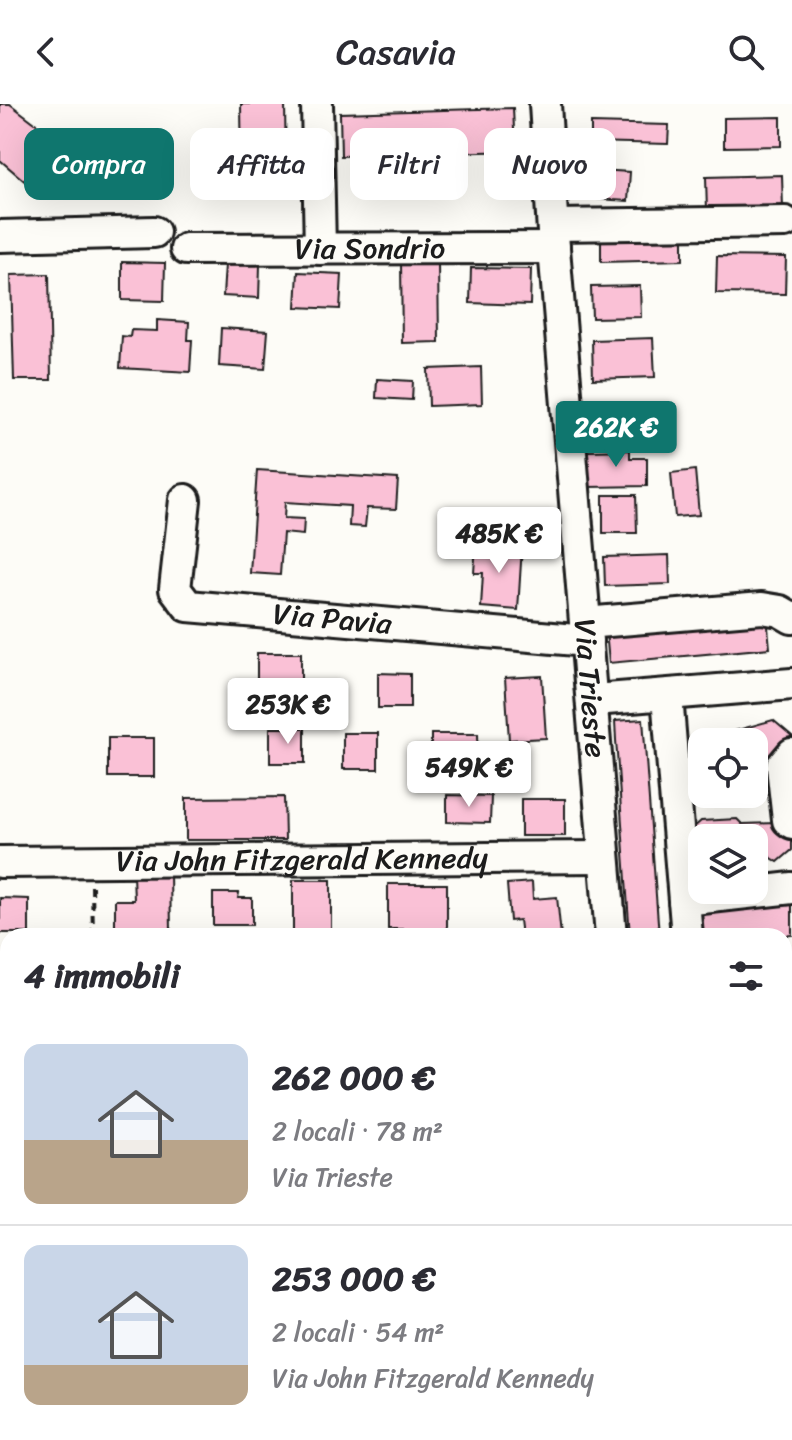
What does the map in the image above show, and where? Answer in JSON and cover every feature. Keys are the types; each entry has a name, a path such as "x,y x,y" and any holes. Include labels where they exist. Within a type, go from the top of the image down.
{"street":[{"path":"317,104 320,249"},
{"name":"Via Trieste","path":"545,104 553,236 594,700 610,928"},
{"name":"Via Sondrio","path":"186,249 320,249 785,222"},
{"path":"0,236 154,232"},
{"name":"Via Pavia","path":"185,500 175,589 188,606 586,632 762,608 780,611 792,618"},
{"path":"594,700 792,684"},
{"path":"667,696 686,928"},
{"path":"792,754 782,766 788,820 792,823"},
{"name":"Via John Fitzgerald Kennedy","path":"0,862 604,857"},
{"path":"684,900 792,888"}],"path":[{"path":"92,863 93,928"}],"building":[{"path":"0,104 10,104 42,128 24,128 24,181 0,160"},
{"path":"241,104 285,104 285,128 241,128"},
{"path":"513,108 514,128 484,128 484,152 468,152 468,128 350,128 350,156 341,156 340,113"},
{"path":"781,117 781,146 724,147 724,118"},
{"path":"591,123 669,125 668,144 616,143 616,128 591,128"},
{"path":"616,171 630,172 628,201 612,200 616,200"},
{"path":"782,175 783,209 707,212 706,177"},
{"path":"683,229 683,260 601,262 601,231"},
{"path":"717,256 786,257 785,294 716,293"},
{"path":"122,262 165,263 164,301 122,300"},
{"path":"401,263 438,263 439,342 402,343"},
{"path":"225,264 260,265 259,298 223,296"},
{"path":"471,268 531,269 530,305 470,303"},
{"path":"298,272 342,274 340,309 296,307"},
{"path":"49,274 51,380 14,380 11,275"},
{"path":"640,286 641,317 592,318 591,287"},
{"path":"157,320 189,322 188,340 192,340 190,372 120,368 122,336 130,337 131,330 157,331"},
{"path":"221,328 268,331 265,369 219,366"},
{"path":"653,338 655,377 593,379 592,340"},
{"path":"481,367 482,404 429,406 428,369"},
{"path":"377,379 413,381 412,400 376,398"},
{"path":"630,450 630,458 647,458 647,486 588,487 588,451"},
{"path":"257,470 398,479 396,509 367,508 365,527 349,526 350,506 285,502 284,518 304,519 303,535 283,533 280,575 250,573"},
{"path":"695,470 699,515 675,517 671,473"},
{"path":"603,495 636,495 637,533 603,533"},
{"path":"476,543 522,546 518,610 481,607 483,573 474,573"},
{"path":"669,555 670,584 605,586 604,557"},
{"path":"767,616 770,648 609,663 606,631"},
{"path":"257,653 301,653 301,698 257,698"},
{"path":"378,673 410,674 410,708 378,708"},
{"path":"542,676 546,738 509,740 505,678"},
{"path":"643,719 658,928 629,928 615,721"},
{"path":"773,720 792,736 792,742 781,755 768,759 768,728 745,728"},
{"path":"270,728 305,728 305,763 270,763"},
{"path":"343,733 378,733 378,769 343,769"},
{"path":"431,734 478,734 479,774 439,774 439,754 431,754"},
{"path":"108,738 154,738 154,777 108,777"},
{"path":"688,749 688,771 678,763"},
{"path":"447,795 491,796 490,823 447,822"},
{"path":"284,797 285,840 186,840 186,798"},
{"path":"521,799 565,799 565,836 521,836"},
{"path":"737,819 742,824 698,824 701,821"},
{"path":"776,823 792,836 792,850 778,862 770,857 768,824 742,824"},
{"path":"133,874 170,874 171,928 115,928 115,900 134,900"},
{"path":"293,880 331,880 331,928 293,928"},
{"path":"532,882 533,899 557,897 560,928 520,928 519,920 510,921 507,884"},
{"path":"388,884 447,884 447,928 388,928"},
{"path":"213,893 239,893 238,898 252,898 252,925 213,925"},
{"path":"0,898 29,899 29,928 0,928"},
{"path":"792,904 792,928 698,928 697,913"}]}
